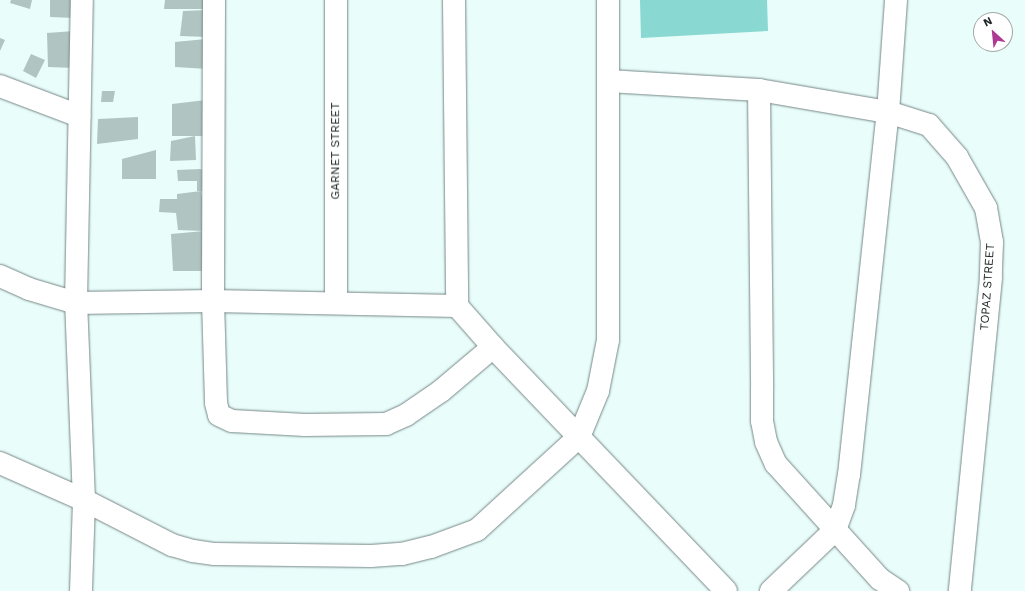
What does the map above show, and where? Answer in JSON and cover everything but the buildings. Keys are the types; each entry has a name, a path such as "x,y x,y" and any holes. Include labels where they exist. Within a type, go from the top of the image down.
{"street":[{"path":"81,591 84,500 76,303 82,0"},
{"path":"214,0 213,301 216,403 219,415 232,421 305,425 386,424 406,415 441,391 493,347"},
{"name":"GARNET STREET","path":"336,0 336,303"},
{"path":"454,0 457,306 493,347 726,591"},
{"path":"0,463 84,500 172,545 193,551 215,554 371,556 402,554 431,547 477,530 579,436 598,391 608,340 608,0"},
{"path":"771,591 835,530 844,505 849,475 888,112 896,0"},
{"name":"TOPAZ STREET","path":"608,81 759,90 888,112 929,125 957,157 986,208 992,242 991,278 960,591"},
{"path":"0,86 79,116"},
{"path":"759,90 762,421 766,442 776,464 880,579 898,591"},
{"path":"0,276 29,289 76,303 213,301 457,306"}],"shaded area":[{"path":"640,0 767,0 768,31 641,38"}]}
